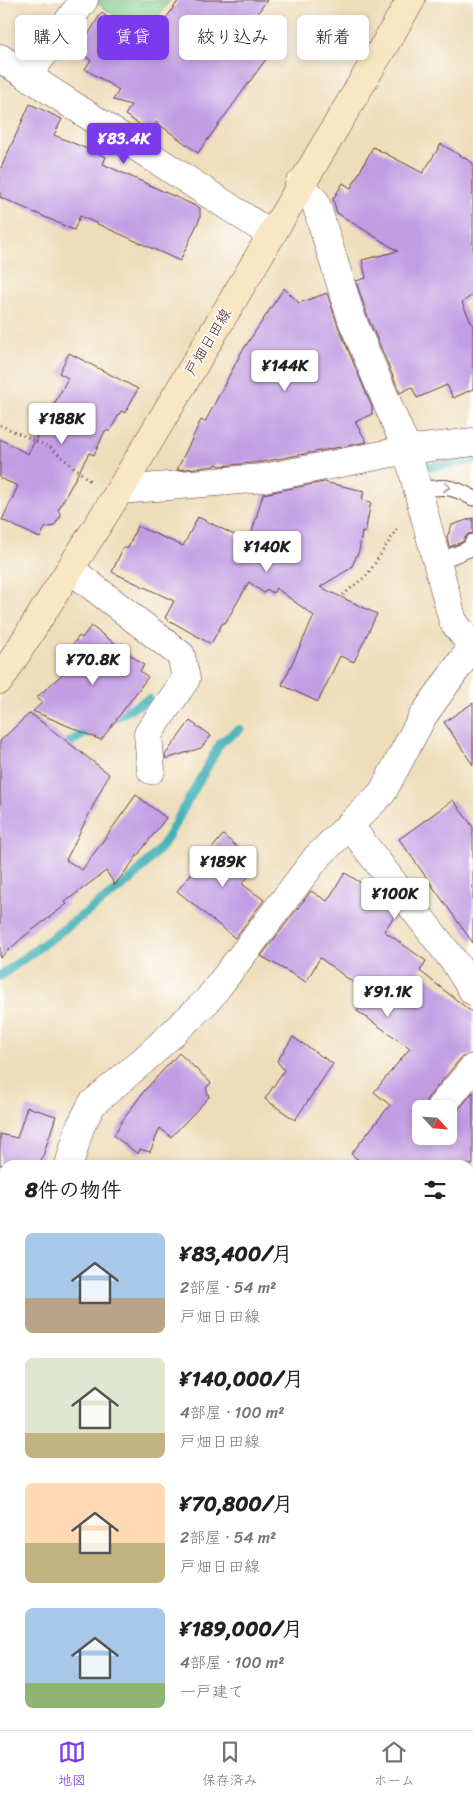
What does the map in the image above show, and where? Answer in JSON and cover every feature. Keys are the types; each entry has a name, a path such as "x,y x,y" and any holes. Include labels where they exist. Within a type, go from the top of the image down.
{"main road":[{"name":"戸畑日田線","path":"0,680 120,490 411,0"}],"street":[{"path":"26,76 84,0"},
{"path":"0,58 272,235"},
{"path":"70,1160 80,1128 92,1104 145,1059 207,1001 317,857 382,792 423,716 473,647 453,620 407,450 352,320 315,201 299,186"},
{"path":"120,490 264,478 407,450 473,442"},
{"path":"70,569 181,655 186,679 148,734 151,770"},
{"path":"349,825 456,964 473,991"},
{"path":"446,1100 473,1068"}],"lane":[{"path":"417,488 439,486 455,488 473,498"},
{"path":"437,562 469,550 473,542"}],"path":[{"path":"0,426 51,448 93,483"},
{"path":"343,595 368,574 392,540 417,488"}],"green space":[{"path":"93,0 170,0 159,15 114,15"}],"building":[{"path":"179,0 267,0 256,15 179,15 179,60 265,60 198,153 156,122 150,131 125,115 131,105 113,100 119,90 85,69 91,60 87,58 87,37 97,20 97,60 169,60 168,15"},
{"path":"30,104 62,119 54,135 106,157 103,164 200,208 200,218 180,261 80,216 74,230 0,197 0,170"},
{"path":"441,144 473,163 473,294 462,303 473,326 473,389 453,398 447,385 417,398 412,387 400,393 367,315 356,281 366,278 362,260 398,251 337,213 333,199 343,183 351,188 373,147 423,173"},
{"path":"284,288 299,303 327,293 338,326 372,407 372,414 355,422 367,442 262,462 220,466 216,464 215,466 177,470 201,420 205,422 241,353"},
{"path":"69,353 138,389 125,413 121,411 110,431 105,431 94,455 89,453 58,510 61,515 54,526 45,528 40,538 2,520 18,486 0,478 0,439 28,454 68,378 59,373"},
{"path":"324,482 364,491 362,500 371,502 365,533 362,532 359,551 351,568 320,587 377,614 354,662 340,656 318,702 282,685 314,616 276,588 273,593 267,589 264,593 249,582 211,644 165,618 174,601 112,572 123,548 128,548 137,526 183,546 198,517 249,542 263,494"},
{"path":"473,518 473,533 468,534 462,542 449,547 447,537 452,525"},
{"path":"91,626 144,665 140,671 148,677 101,740 33,711 43,702 36,698 68,669 59,663 79,636 82,638"},
{"path":"473,703 473,765 444,722"},
{"path":"30,713 109,774 66,860 82,870 136,795 166,818 115,885 106,871 65,902 67,904 22,938 0,958 0,741"},
{"path":"190,721 211,736 201,748 166,759 165,755"},
{"path":"453,800 473,827 473,943 399,839"},
{"path":"223,835 248,856 245,866 252,872 242,884 264,900 235,938 177,891"},
{"path":"345,873 387,899 397,913 384,931 426,961 420,971 473,1013 473,1053 461,1058 427,1100 412,1100 412,1145 458,1145 458,1110 473,1092 473,1160 359,1160 351,1154 390,1105 374,1092 410,1048 357,1011 369,994 320,958 306,982 261,956 311,891 327,901"},
{"path":"293,1037 333,1064 295,1120 265,1099 284,1070 277,1061"},
{"path":"179,1053 211,1083 206,1088 209,1097 171,1137 160,1128 150,1152 140,1149 138,1154 114,1136 120,1124 144,1091"},
{"path":"27,1107 56,1116 42,1160 0,1160 0,1134 17,1138"}],"waterway":[{"path":"430,467 473,460"},
{"path":"110,720 149,699"},
{"path":"58,749 94,728"},
{"path":"0,976 132,879 163,845 221,742 240,729"}]}
